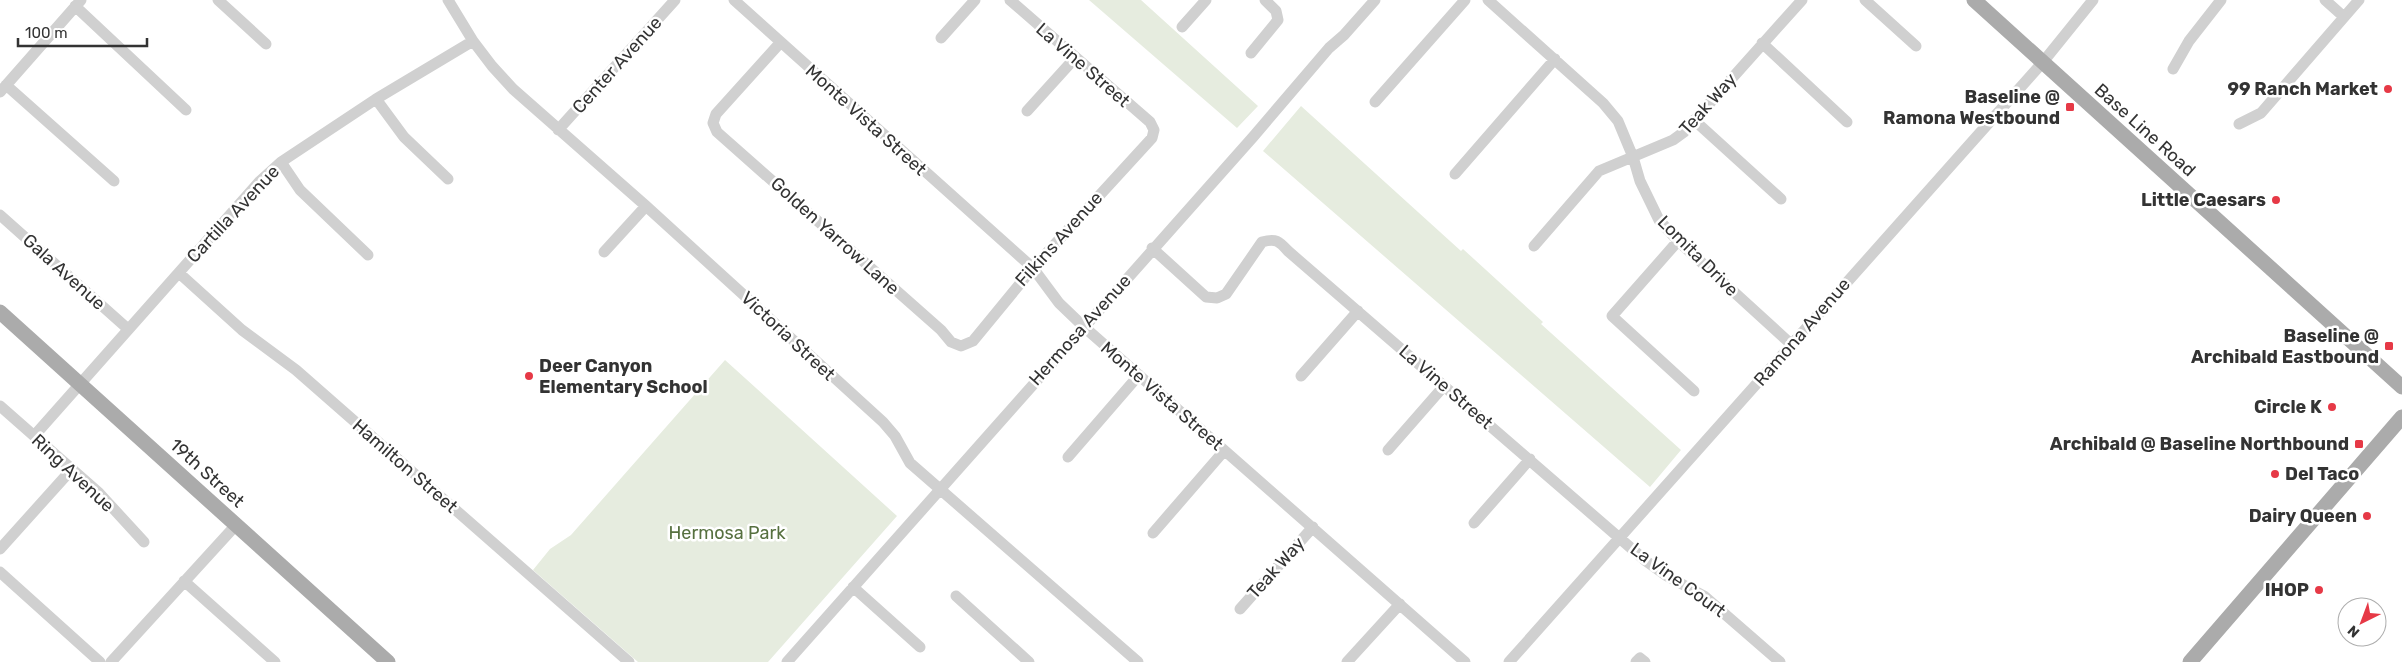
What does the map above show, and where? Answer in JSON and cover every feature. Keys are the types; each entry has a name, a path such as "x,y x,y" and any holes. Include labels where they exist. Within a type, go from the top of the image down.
{"main road":[{"name":"Base Line Road","path":"1974,0 2402,387"},
{"name":"19th Street","path":"0,312 388,662"},
{"path":"2190,662 2402,416"}],"street":[{"path":"218,0 266,44"},
{"name":"Victoria Street","path":"448,0 473,41 513,89 646,206 883,422 895,436 910,463 938,489 984,526 1138,662"},
{"name":"Center Avenue","path":"558,130 676,0"},
{"name":"Monte Vista Street","path":"734,0 1032,268 1059,303 1084,326 1465,662"},
{"path":"941,38 975,0"},
{"name":"La Vine Street","path":"1010,0 1150,122 1154,130"},
{"path":"1182,27 1206,0"},
{"path":"1251,53 1278,20 1276,11 1265,0"},
{"name":"Hermosa Avenue","path":"786,662 1152,248 1253,137 1329,48 1344,35 1375,0"},
{"path":"1375,102 1465,0"},
{"name":"Lomita Drive","path":"1488,0 1603,103 1618,121 1648,200 1659,220 1678,241 1792,345"},
{"name":"Teak Way","path":"1534,246 1600,170 1673,140 1694,120 1802,0"},
{"path":"1865,0 1916,46"},
{"name":"Ramona Avenue","path":"1508,662 2043,62 2094,0"},
{"path":"2173,70 2189,41 2221,0"},
{"path":"2325,0 2344,17"},
{"path":"2239,124 2261,113 2359,0"},
{"path":"114,181 3,88 78,3 186,110"},
{"name":"Cartilla Avenue","path":"34,436 260,182 281,162 376,99 473,41"},
{"name":"Golden Yarrow Lane","path":"780,43 716,114 713,123 718,132 933,323 951,342 961,346"},
{"path":"1762,43 1848,122"},
{"path":"1027,111 1075,58"},
{"path":"1455,174 1555,59"},
{"path":"376,99 404,137 448,179"},
{"path":"1694,120 1781,199"},
{"name":"Filkins Avenue","path":"961,346 972,341 1032,268 1152,138 1154,130"},
{"path":"281,162 300,190 368,255"},
{"path":"604,252 646,206"},
{"name":"Gala Avenue","path":"0,215 128,329"},
{"name":"La Vine Street","path":"1152,248 1206,298 1217,298 1226,294 1262,242 1272,239 1279,240 1288,251 1620,537"},
{"path":"1678,241 1612,316 1694,391"},
{"name":"Hamilton Street","path":"179,273 242,330 296,370 629,662"},
{"path":"1301,376 1358,311"},
{"path":"1068,457 1139,375"},
{"path":"1388,450 1444,386"},
{"name":"Ring Avenue","path":"0,406 99,493 144,542"},
{"path":"1153,533 1224,451"},
{"path":"1474,523 1530,459"},
{"path":"0,549 72,469"},
{"path":"111,662 236,525"},
{"name":"Teak Way","path":"1240,609 1313,527"},
{"name":"La Vine Court","path":"1620,537 1667,576 1704,596 1780,662"},
{"path":"0,572 100,662"},
{"path":"184,581 275,662"},
{"path":"853,588 920,647"},
{"path":"956,596 1029,662"},
{"path":"1347,662 1400,604"}],"green space":[{"path":"1089,0 1141,0 1258,106 1237,128"},
{"path":"1301,106 1461,251 1463,249 1543,322 1541,324 1681,450 1650,487 1263,151"},
{"name":"Hermosa Park","path":"725,360 897,516 768,662 638,662 533,570 550,549 571,535"}],"place":[{"name":"99 Ranch Market","path":"2388,89"},
{"name":"Baseline @ Ramona Westbound","path":"2070,107"},
{"name":"Little Caesars","path":"2276,200"},
{"name":"Baseline @ Archibald Eastbound","path":"2389,346"},
{"name":"Deer Canyon Elementary School","path":"529,376"},
{"name":"Circle K","path":"2332,407"},
{"name":"Archibald @ Baseline Northbound","path":"2359,444"},
{"name":"Del Taco","path":"2275,474"},
{"name":"Dairy Queen","path":"2367,516"},
{"name":"IHOP","path":"2319,590"}]}
